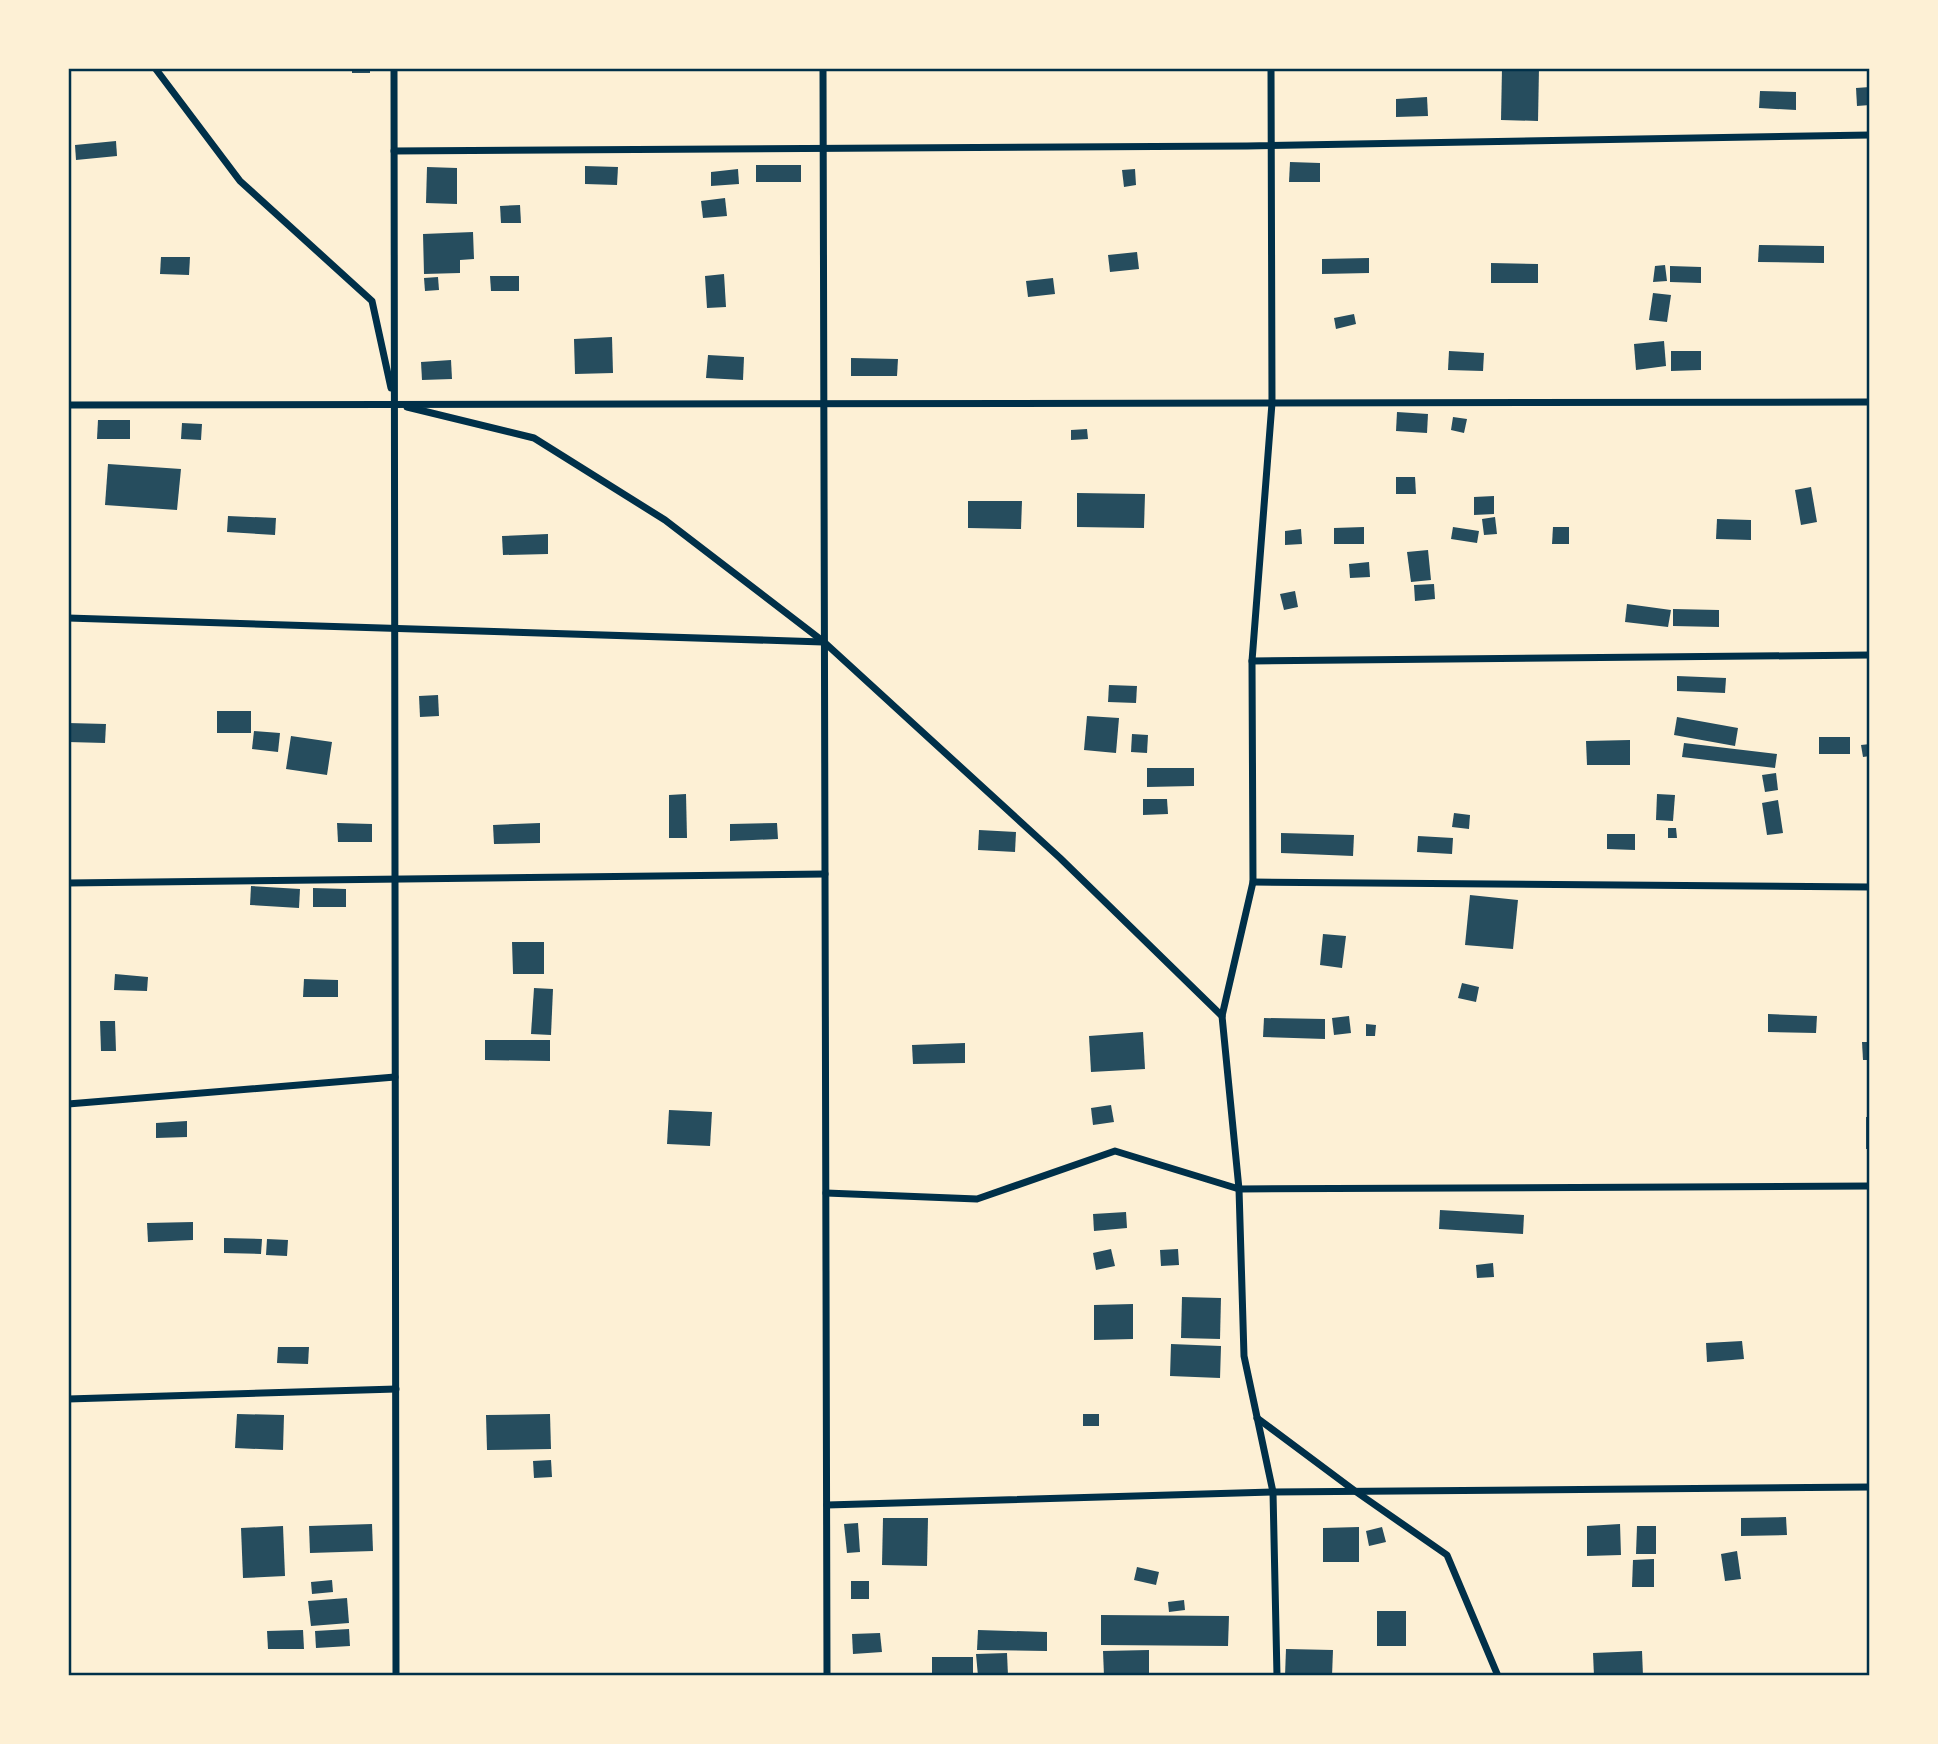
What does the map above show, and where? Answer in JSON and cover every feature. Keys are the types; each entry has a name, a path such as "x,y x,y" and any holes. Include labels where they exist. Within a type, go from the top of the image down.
{"street":[{"path":"155,68 240,181 372,301 395,404"},
{"path":"394,68 396,1676"},
{"path":"823,68 827,1676"},
{"path":"1271,68 1272,403 1252,661 1253,882 1222,1016 1239,1189 1244,1356 1273,1492 1277,1676"},
{"path":"394,151 1271,145 1870,135"},
{"path":"68,405 1870,402"},
{"path":"395,404 534,438 665,520 824,642 1060,858 1222,1016"},
{"path":"68,618 824,642"},
{"path":"1252,661 1870,655"},
{"path":"68,883 825,874"},
{"path":"1253,882 1870,887"},
{"path":"68,1104 396,1077"},
{"path":"826,1193 977,1199 1115,1151 1239,1189 1870,1186"},
{"path":"68,1399 396,1389"},
{"path":"1257,1418 1355,1492 1447,1555 1498,1676"},
{"path":"827,1505 1273,1492 1870,1487"}],"building":[{"path":"352,68 370,68 370,73 352,73"},
{"path":"1502,68 1539,68 1538,121 1501,120"},
{"path":"1870,87 1870,105 1857,106 1856,88"},
{"path":"1760,91 1796,92 1796,110 1759,108"},
{"path":"1427,97 1428,116 1396,117 1396,99"},
{"path":"116,141 117,156 76,160 75,145"},
{"path":"1290,162 1320,163 1320,182 1289,182"},
{"path":"756,165 801,165 801,182 756,182"},
{"path":"585,166 618,167 617,185 585,184"},
{"path":"427,167 457,168 457,204 426,203"},
{"path":"738,169 739,184 711,186 711,172"},
{"path":"1135,169 1136,185 1124,187 1122,170"},
{"path":"725,198 727,216 703,218 701,201"},
{"path":"520,205 521,223 501,223 500,206"},
{"path":"473,232 474,259 460,260 460,273 424,274 423,234"},
{"path":"1759,245 1824,246 1824,263 1758,262"},
{"path":"1137,252 1139,269 1110,272 1108,255"},
{"path":"161,257 190,257 189,275 160,274"},
{"path":"1369,258 1369,273 1322,274 1322,259"},
{"path":"1491,263 1538,264 1538,283 1491,283"},
{"path":"1665,265 1667,281 1653,282 1655,266"},
{"path":"1670,266 1701,267 1701,283 1670,282"},
{"path":"724,274 726,307 707,308 705,276"},
{"path":"490,276 519,276 519,291 491,291"},
{"path":"438,277 439,290 425,291 424,278"},
{"path":"1053,278 1055,294 1028,297 1026,281"},
{"path":"1653,293 1671,295 1667,322 1649,320"},
{"path":"1354,314 1356,324 1336,329 1334,318"},
{"path":"612,337 613,373 575,374 574,339"},
{"path":"1664,341 1666,366 1636,370 1634,344"},
{"path":"1449,351 1484,353 1483,371 1448,370"},
{"path":"1671,351 1701,351 1701,370 1671,371"},
{"path":"708,355 744,357 743,380 706,378"},
{"path":"851,358 898,359 897,376 851,376"},
{"path":"451,360 452,379 422,380 421,362"},
{"path":"1397,412 1428,414 1427,433 1396,431"},
{"path":"1453,417 1467,419 1464,433 1451,430"},
{"path":"98,420 130,420 130,439 97,439"},
{"path":"182,423 202,424 201,440 181,439"},
{"path":"1087,429 1088,439 1071,440 1071,430"},
{"path":"108,464 181,469 177,510 105,505"},
{"path":"1396,477 1415,477 1416,494 1396,494"},
{"path":"1811,487 1817,522 1801,525 1795,490"},
{"path":"1077,493 1145,494 1144,528 1077,527"},
{"path":"1494,496 1494,514 1474,515 1474,497"},
{"path":"968,501 1022,501 1021,529 968,528"},
{"path":"228,516 276,518 275,535 227,532"},
{"path":"1495,517 1497,534 1484,535 1482,519"},
{"path":"1717,519 1751,520 1751,540 1716,539"},
{"path":"1364,527 1364,544 1334,544 1334,528"},
{"path":"1453,527 1479,531 1477,543 1451,539"},
{"path":"1553,527 1569,527 1569,544 1552,544"},
{"path":"1301,529 1302,544 1285,545 1285,531"},
{"path":"548,534 548,554 503,555 502,536"},
{"path":"1428,550 1431,580 1411,582 1407,552"},
{"path":"1369,562 1370,577 1350,578 1349,564"},
{"path":"1434,584 1435,599 1415,601 1414,585"},
{"path":"1295,591 1298,607 1284,610 1280,594"},
{"path":"1627,604 1671,610 1668,627 1625,622"},
{"path":"1673,609 1719,610 1719,627 1673,626"},
{"path":"1677,676 1726,678 1725,693 1677,691"},
{"path":"1109,685 1137,686 1136,703 1108,702"},
{"path":"438,695 439,716 420,717 419,696"},
{"path":"217,711 251,711 251,733 217,733"},
{"path":"1087,716 1119,718 1116,753 1084,750"},
{"path":"1677,717 1738,728 1735,746 1674,735"},
{"path":"68,723 106,724 105,743 68,742"},
{"path":"254,731 280,733 278,752 252,749"},
{"path":"1132,734 1148,735 1147,753 1131,752"},
{"path":"291,736 332,742 327,775 286,769"},
{"path":"1819,737 1850,737 1850,754 1819,754"},
{"path":"1630,740 1630,765 1587,765 1586,741"},
{"path":"1684,743 1777,754 1775,768 1682,757"},
{"path":"1870,744 1870,756 1863,757 1861,745"},
{"path":"1147,768 1194,768 1194,786 1147,787"},
{"path":"1776,773 1778,790 1765,792 1762,775"},
{"path":"686,794 687,838 669,838 669,795"},
{"path":"1657,794 1675,795 1673,821 1656,820"},
{"path":"1143,799 1167,799 1168,814 1143,815"},
{"path":"1778,800 1783,833 1767,835 1762,803"},
{"path":"1454,813 1470,815 1469,829 1452,827"},
{"path":"337,823 372,824 372,842 338,842"},
{"path":"540,823 540,843 494,844 493,825"},
{"path":"777,823 778,839 730,841 730,824"},
{"path":"1668,828 1676,828 1677,838 1668,838"},
{"path":"979,830 1016,832 1015,852 978,850"},
{"path":"1281,833 1354,835 1353,856 1281,853"},
{"path":"1607,834 1635,834 1635,850 1607,849"},
{"path":"1418,836 1453,838 1452,854 1417,852"},
{"path":"251,886 300,889 299,908 250,905"},
{"path":"313,888 346,889 346,907 313,907"},
{"path":"1470,895 1518,900 1513,949 1465,945"},
{"path":"1323,934 1346,936 1342,968 1320,965"},
{"path":"512,942 544,942 544,974 513,974"},
{"path":"115,974 148,977 147,991 114,990"},
{"path":"304,979 338,980 338,997 303,997"},
{"path":"1462,983 1479,987 1476,1002 1458,998"},
{"path":"534,988 553,989 551,1035 531,1034"},
{"path":"1768,1014 1817,1016 1816,1033 1768,1032"},
{"path":"1349,1016 1351,1033 1334,1035 1332,1018"},
{"path":"1264,1018 1325,1019 1325,1039 1263,1037"},
{"path":"100,1021 115,1021 116,1051 101,1051"},
{"path":"1366,1024 1376,1025 1375,1036 1366,1036"},
{"path":"1143,1032 1145,1069 1091,1072 1089,1036"},
{"path":"485,1040 550,1040 550,1061 485,1060"},
{"path":"1862,1042 1870,1042 1870,1060 1863,1060"},
{"path":"965,1043 965,1063 913,1064 912,1045"},
{"path":"1111,1105 1114,1122 1093,1125 1091,1108"},
{"path":"669,1110 712,1112 710,1146 667,1144"},
{"path":"1866,1117 1870,1117 1870,1149 1866,1149"},
{"path":"187,1121 187,1137 156,1138 156,1123"},
{"path":"1440,1210 1524,1215 1523,1234 1439,1229"},
{"path":"1126,1212 1127,1228 1094,1231 1093,1214"},
{"path":"193,1222 193,1240 148,1242 147,1223"},
{"path":"224,1238 262,1239 261,1254 224,1253"},
{"path":"267,1239 288,1240 287,1256 266,1255"},
{"path":"1111,1249 1115,1266 1096,1270 1093,1253"},
{"path":"1178,1249 1179,1265 1161,1266 1160,1250"},
{"path":"1493,1263 1494,1277 1477,1278 1476,1265"},
{"path":"1182,1297 1221,1298 1220,1339 1181,1338"},
{"path":"1133,1304 1133,1339 1094,1340 1094,1305"},
{"path":"1742,1341 1744,1359 1707,1362 1706,1343"},
{"path":"1171,1344 1221,1346 1220,1378 1170,1376"},
{"path":"278,1347 309,1347 308,1364 277,1363"},
{"path":"237,1414 284,1415 283,1450 235,1448"},
{"path":"550,1414 551,1449 487,1450 486,1415"},
{"path":"1083,1414 1099,1414 1099,1426 1083,1426"},
{"path":"551,1460 552,1477 534,1478 533,1461"},
{"path":"1786,1517 1787,1535 1741,1536 1741,1518"},
{"path":"883,1518 928,1518 927,1566 882,1565"},
{"path":"858,1523 860,1552 847,1553 844,1524"},
{"path":"372,1524 373,1551 310,1553 309,1526"},
{"path":"1620,1524 1621,1555 1587,1556 1587,1526"},
{"path":"283,1526 285,1576 243,1578 241,1528"},
{"path":"1637,1526 1656,1526 1656,1554 1636,1554"},
{"path":"1359,1527 1359,1562 1323,1562 1323,1528"},
{"path":"1382,1527 1386,1542 1369,1546 1366,1531"},
{"path":"1737,1551 1741,1579 1725,1581 1721,1554"},
{"path":"1654,1559 1654,1587 1632,1587 1633,1560"},
{"path":"1137,1567 1159,1572 1156,1585 1134,1580"},
{"path":"332,1580 333,1592 312,1594 311,1582"},
{"path":"851,1581 869,1581 869,1599 851,1599"},
{"path":"347,1598 349,1623 311,1626 308,1601"},
{"path":"1184,1600 1185,1610 1169,1612 1168,1602"},
{"path":"1377,1611 1406,1611 1406,1646 1377,1646"},
{"path":"1101,1615 1229,1616 1228,1646 1101,1645"},
{"path":"349,1629 350,1646 316,1648 315,1631"},
{"path":"303,1630 304,1649 268,1649 267,1631"},
{"path":"978,1630 1047,1632 1047,1651 977,1650"},
{"path":"880,1633 882,1652 853,1654 852,1634"},
{"path":"1286,1649 1333,1650 1332,1676 1285,1676"},
{"path":"1149,1650 1149,1676 1104,1676 1103,1651"},
{"path":"1642,1651 1643,1676 1594,1676 1593,1653"},
{"path":"1007,1653 1008,1676 978,1676 976,1654"},
{"path":"932,1657 973,1657 973,1676 932,1676"}]}
